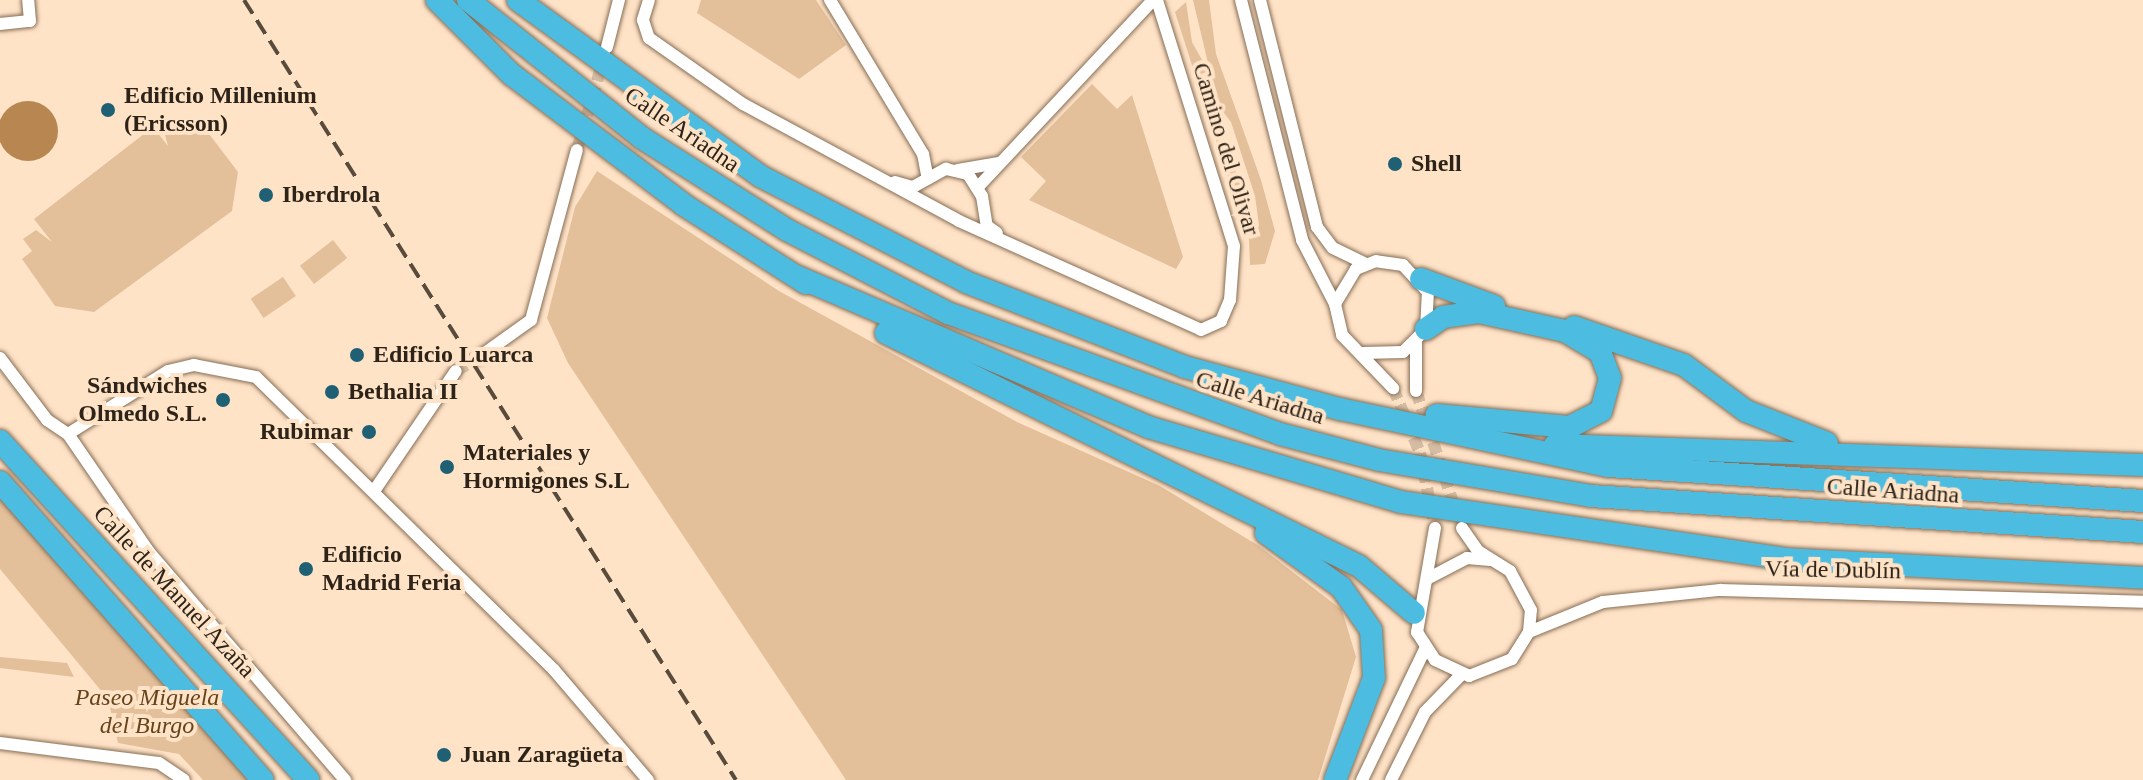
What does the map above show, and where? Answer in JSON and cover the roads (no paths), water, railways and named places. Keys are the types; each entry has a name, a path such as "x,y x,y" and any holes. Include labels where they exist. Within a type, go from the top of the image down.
{"highway":[{"path":"437,0 511,74 684,205 865,322 1359,566 1414,613"},
{"name":"Calle Ariadna","path":"468,0 642,138 799,237 948,313 1265,429 1379,460 1591,496 2143,532"},
{"name":"Calle Ariadna","path":"518,0 760,176 966,282 1185,367 1609,466 1707,475 2143,501"},
{"path":"796,276 1148,427 1401,502 1785,559 2143,578"},
{"path":"1421,279 1626,340 1684,365 1789,433 1883,452"},
{"path":"1185,367 1511,426 1582,423 1607,400 1607,362 1565,331 1479,312 1443,317 1421,336"},
{"name":"Calle de Manuel Azaña","path":"0,441 308,780"},
{"path":"1502,443 2143,462"},
{"path":"0,482 263,780"},
{"path":"1206,491 1341,587 1365,615 1374,678 1335,780"}],"street":[{"path":"0,24 30,21 28,0"},
{"path":"607,47 619,0"},
{"path":"649,0 643,20 649,38 743,104 881,178 921,203 1012,245"},
{"path":"830,0 923,154 942,173 980,191"},
{"path":"1012,245 987,226 980,191 997,163 1155,0"},
{"name":"Camino del Olivar","path":"1012,245 1185,325 1201,330 1221,321 1236,264 1155,0"},
{"path":"1241,0 1302,240 1335,304 1342,335 1363,353 1393,388"},
{"path":"1260,0 1317,227 1333,248 1366,264"},
{"path":"478,358 531,320 577,150"},
{"path":"923,154 942,173"},
{"path":"881,178 913,187 942,173 997,163"},
{"path":"1335,304 1348,275 1366,264 1394,262 1421,279 1431,307 1421,336 1416,391"},
{"path":"1363,353 1393,356 1421,336"},
{"path":"0,358 47,420 68,434 149,552 345,780"},
{"path":"68,434 147,378 194,365 232,368 274,392 554,670 648,780"},
{"path":"374,491 456,371"},
{"path":"1435,528 1427,579 1414,613 1425,649 1462,674"},
{"path":"1391,780 1425,712 1462,674 1512,659 1529,632 1524,588 1490,560 1462,528"},
{"path":"1427,579 1467,558 1490,560"},
{"name":"Vía de Dublín","path":"1529,632 1603,602 1720,590 2143,602"},
{"path":"1362,780 1425,649"},
{"path":"0,743 159,763 184,780"}],"tunnel":[{"path":"577,150 604,57"},
{"path":"456,371 478,358"},
{"path":"1393,388 1420,453 1435,528"},
{"path":"1416,391 1457,514"}],"railway":[{"path":"244,0 736,780"}],"place":[{"name":"Edificio Millenium (Ericsson)","path":"108,110"},
{"name":"Shell","path":"1395,164"},
{"name":"Iberdrola","path":"266,195"},
{"name":"Edificio Luarca","path":"357,355"},
{"name":"Bethalia II","path":"332,392"},
{"name":"Sándwiches Olmedo S.L.","path":"223,400"},
{"name":"Rubimar","path":"369,432"},
{"name":"Materiales y Hormigones S.L","path":"447,467"},
{"name":"Edificio Madrid Feria","path":"306,569"},
{"name":"Juan Zaragüeta","path":"444,755"}],"park label":[{"name":"Paseo Miguela del Burgo","path":"147,712"}]}
